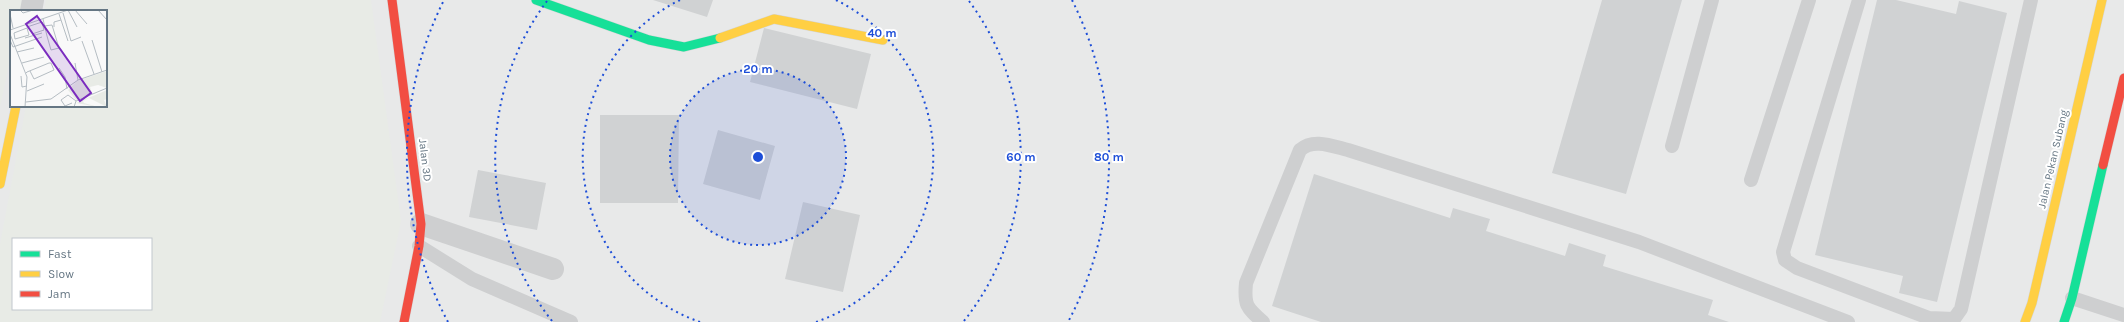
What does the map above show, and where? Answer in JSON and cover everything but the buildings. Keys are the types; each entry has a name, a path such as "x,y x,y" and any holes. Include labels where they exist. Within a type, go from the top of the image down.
{"street":[{"path":"31,10 33,0"},
{"name":"Jalan 3D","path":"392,0 421,224 420,246 404,322"},
{"path":"536,0 649,40 684,47 733,34 774,19 883,40"},
{"name":"Jalan Pekan Subang","path":"2025,322 2032,303 2102,0"},
{"path":"2064,322 2072,298 2124,78"},
{"path":"0,184 16,107"},
{"path":"421,224 553,269"}],"lane":[{"path":"1672,146 1712,0"},
{"path":"1751,180 1809,0"},
{"path":"1859,0 1784,252 1785,260 1797,268 1930,318 1954,319 1961,309 2031,0"},
{"path":"1263,322 1248,309 1244,301 1246,283 1300,150 1306,144 1318,143 1348,150 1639,242 1845,322"},
{"path":"420,246 472,279 571,322"},
{"path":"2072,298 2124,315"}],"shaded area":[{"path":"0,0 2124,0 2124,322 0,322"},
{"path":"0,0 22,0 20,10 10,10 10,60 0,107"},
{"path":"46,0 371,0 401,221 380,322 0,322 0,244 26,107 107,107 107,10 44,10"}],"traffic: fast":[{"path":"536,0 649,40 684,47 720,38"},
{"path":"2064,322 2072,298 2103,165"}],"traffic: slow":[{"path":"2025,322 2032,303 2102,0"},
{"path":"720,38 774,19 883,40"},
{"path":"0,184 16,107"}],"traffic: jam":[{"path":"392,0 421,224 419,246 404,322"},
{"path":"2103,165 2124,78"}]}
